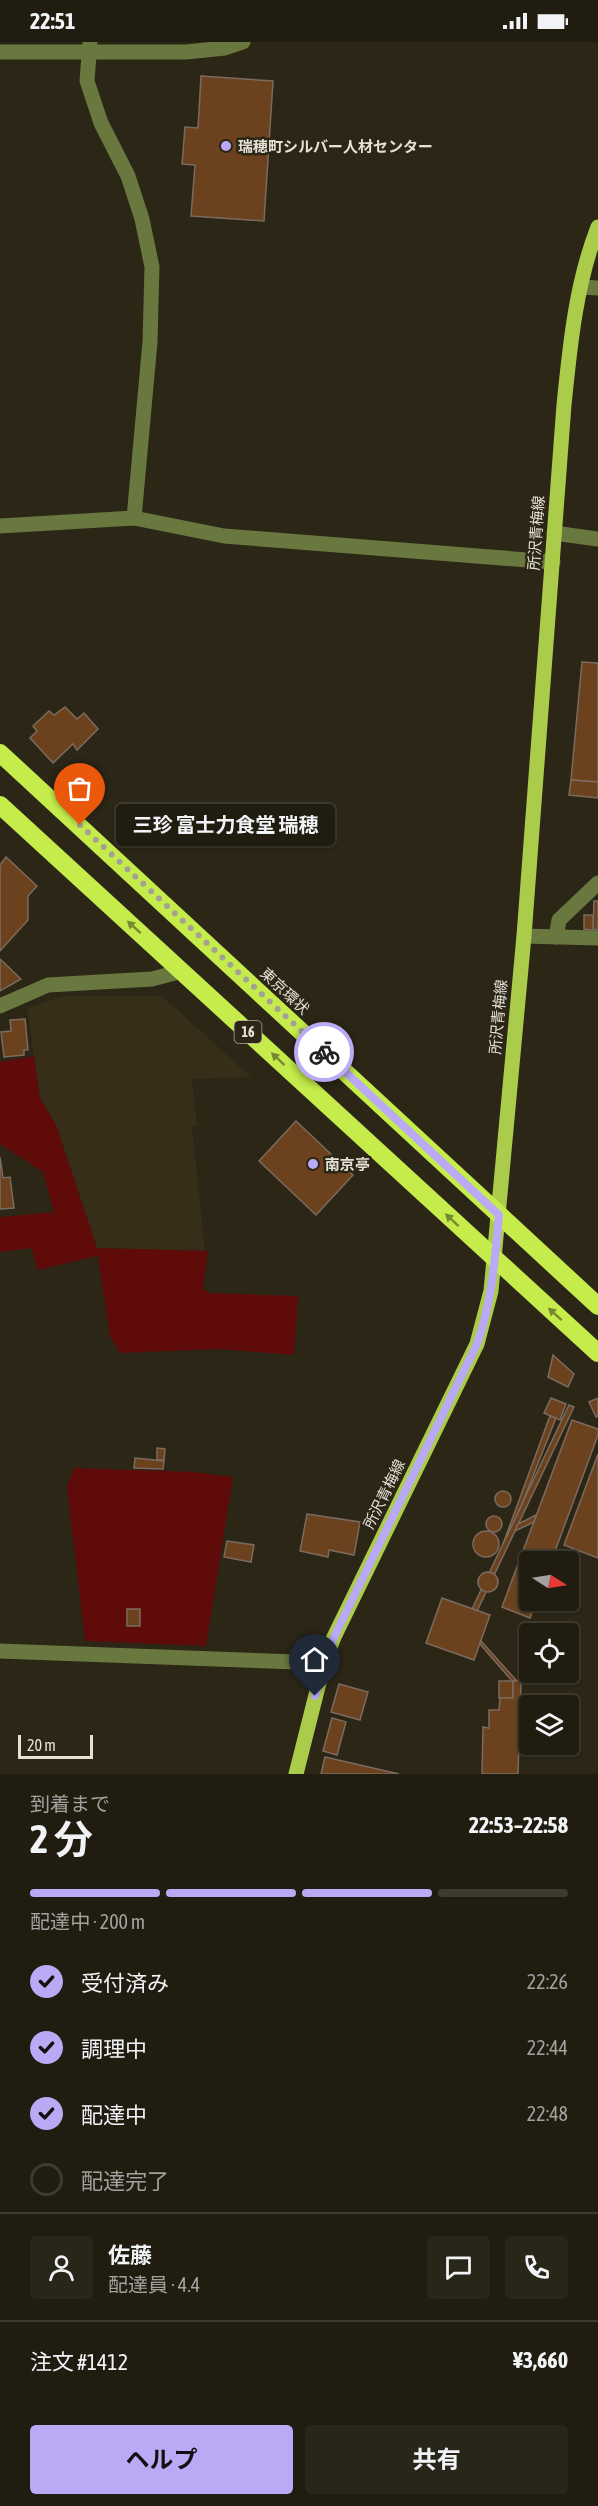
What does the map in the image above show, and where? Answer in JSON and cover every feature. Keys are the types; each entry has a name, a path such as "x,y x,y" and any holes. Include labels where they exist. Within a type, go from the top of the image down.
{"highway":[{"name":"東京環状","path":"0,753 598,1306"},
{"name":"16","path":"0,805 598,1353"}],"main road":[{"name":"所沢青梅線","path":"296,1774 324,1663 341,1623 477,1344 486,1317 495,1260 524,936 571,338 581,287 598,227"}],"street":[{"path":"0,52 90,48 225,48 243,42"},
{"path":"90,48 87,81 101,123 128,176 142,219 152,267 150,342 135,518"},
{"path":"581,287 598,288"},
{"path":"0,526 135,518 224,536 552,562"},
{"path":"554,533 598,539"},
{"path":"556,937 559,920 598,883"},
{"path":"524,936 598,938"},
{"path":"0,1006 48,985 152,979 182,970"},
{"path":"0,1652 324,1663"}],"shaded area":[{"path":"64,996 162,996 251,1077 250,1080 248,1077 192,1079 197,1126 192,1127 205,1251 97,1248 56,1125 40,1098 27,1008"},
{"path":"34,1056 40,1098 56,1125 97,1248 208,1251 203,1288 209,1293 298,1296 294,1355 220,1349 120,1353 110,1336 98,1256 37,1270 32,1248 0,1252 0,1217 54,1212 43,1172 0,1144 0,1062"},
{"path":"74,1468 193,1472 233,1477 206,1646 85,1641 67,1487"}],"building":[{"name":"瑞穂町シルバー人材センター","path":"201,76 273,81 264,221 191,216 195,165 182,164 185,127 198,128"},
{"path":"582,662 598,663 598,782 571,780"},
{"path":"65,707 77,719 84,713 98,729 77,750 73,744 53,763 30,738 37,731 33,726 49,711 54,715"},
{"path":"571,780 598,782 598,798 569,795"},
{"path":"6,857 37,886 28,896 28,920 0,951 0,865"},
{"path":"594,901 598,901 598,930 593,929"},
{"path":"584,915 593,915 593,930 584,929"},
{"path":"0,959 21,979 0,991"},
{"path":"25,1019 28,1050 24,1050 24,1055 4,1057 1,1032 11,1031 10,1020"},
{"path":"296,1121 353,1175 316,1215 259,1161"},
{"path":"0,1157 3,1178 10,1177 14,1208 0,1209"},
{"path":"553,1355 574,1374 568,1387 548,1377"},
{"path":"551,1398 566,1404 560,1420 544,1413"},
{"path":"598,1398 598,1416 596,1417 589,1402"},
{"path":"569,1405 574,1407 477,1611 472,1609"},
{"path":"550,1416 556,1418 522,1504 503,1544"},
{"path":"572,1420 598,1429 598,1435 555,1551 523,1551"},
{"path":"157,1448 165,1449 164,1460 157,1460"},
{"path":"598,1454 598,1558 564,1545"},
{"path":"135,1458 164,1461 163,1469 134,1468"},
{"path":"503,1491 511,1499 503,1507 495,1499"},
{"path":"307,1514 360,1522 354,1555 329,1550 328,1557 300,1551"},
{"path":"536,1515 534,1522 515,1531 518,1524"},
{"path":"494,1516 500,1518 502,1524 500,1530 494,1532 488,1530 486,1524 488,1518"},
{"path":"486,1531 495,1535 499,1544 495,1553 486,1557 477,1553 473,1544 477,1535"},
{"path":"227,1541 254,1545 251,1562 224,1557"},
{"path":"519,1562 519,1611 533,1611 530,1618 502,1607"},
{"path":"488,1572 495,1575 498,1582 495,1589 488,1592 481,1589 478,1582 481,1575"},
{"path":"442,1598 490,1615 474,1660 426,1643"},
{"path":"127,1609 140,1609 140,1626 127,1626"},
{"path":"481,1641 516,1680 512,1681 480,1644"},
{"path":"499,1681 513,1681 513,1698 499,1698"},
{"path":"513,1681 519,1681 521,1683 518,1774 482,1774 483,1727 489,1728 489,1710 499,1710 500,1698 513,1698"},
{"path":"339,1684 368,1692 360,1720 331,1712"},
{"path":"332,1718 346,1722 337,1755 323,1751"},
{"path":"325,1757 399,1774 321,1774"}],"way so far":[{"path":"80,825 324,1052"}],"place":[{"name":"瑞穂町シルバー人材センター","path":"226,146"},
{"name":"三珍 富士力食堂 瑞穂","path":"80,825"},
{"name":"南京亭","path":"313,1164"}],"route":[{"path":"315,1696 334,1637 477,1344 486,1317 491,1291 499,1215 324,1052"}]}
